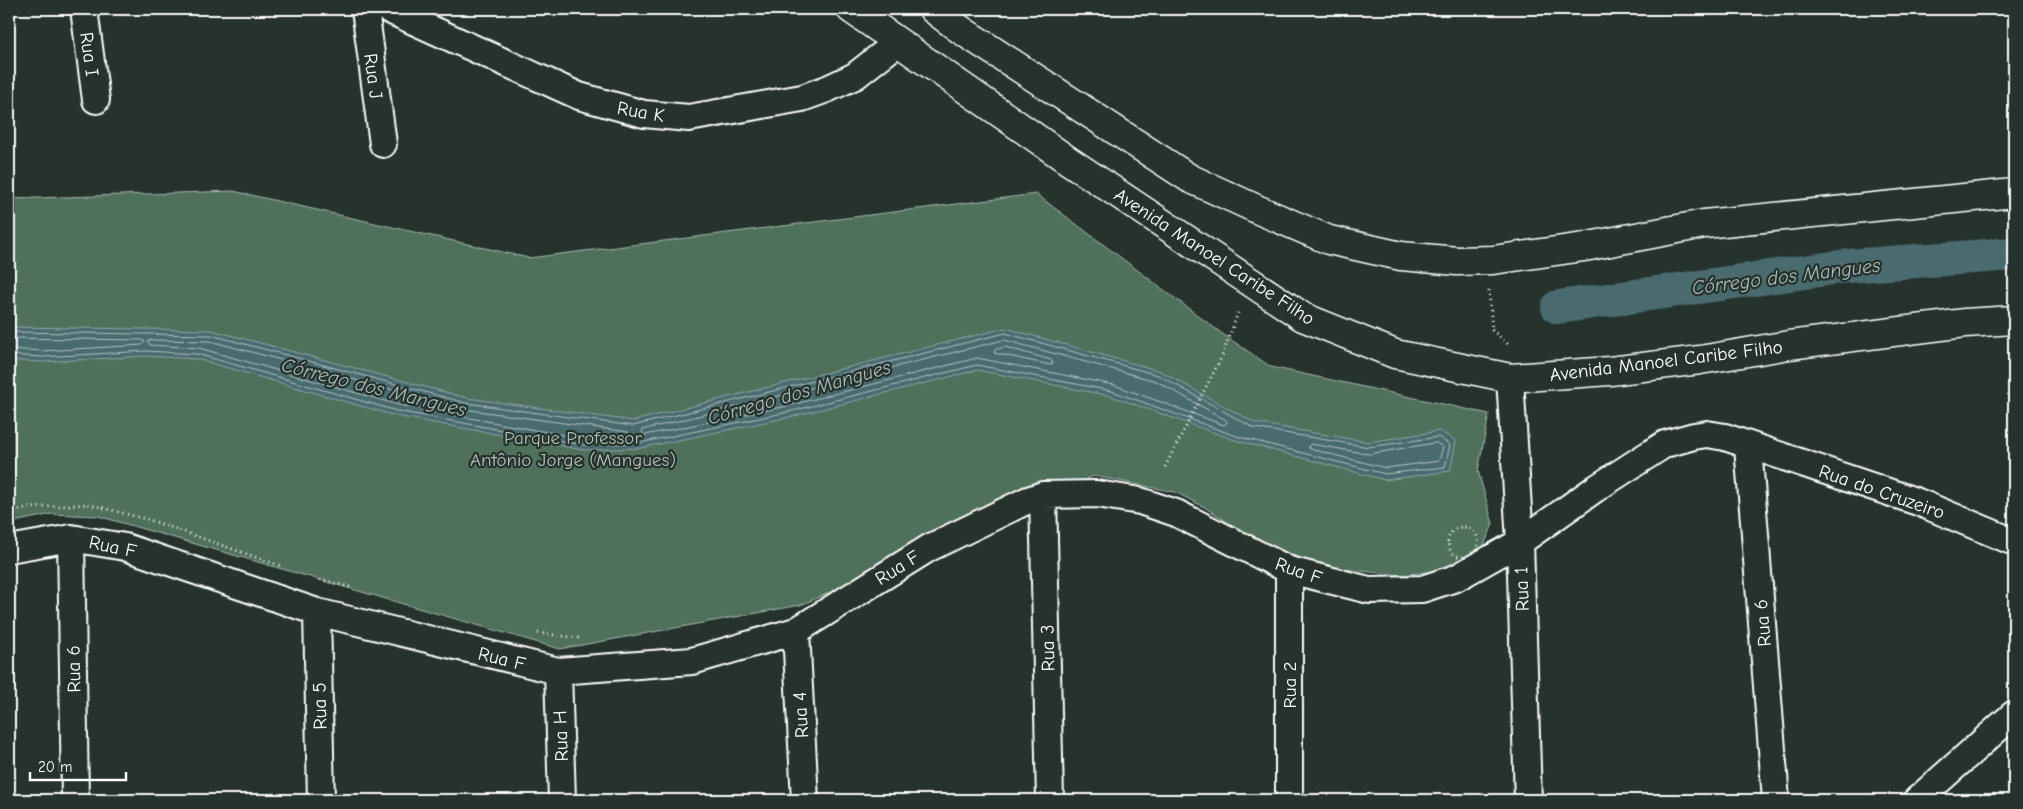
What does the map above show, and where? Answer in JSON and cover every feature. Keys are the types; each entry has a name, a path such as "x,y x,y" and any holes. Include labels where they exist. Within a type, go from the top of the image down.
{"main road":[{"name":"Avenida Manoel Caribe Filho","path":"850,9 1069,161 1303,317 1395,354 1510,378 1619,370 1965,323 2014,320"},
{"path":"933,9 960,30 1189,178 1329,240 1401,256 1457,261 1493,260 1584,247 1704,224 2014,193"}],"street":[{"name":"Rua I","path":"84,9 96,100"},
{"name":"Rua J","path":"365,9 384,144"},
{"name":"Rua K","path":"387,9 579,96 644,114 689,118 802,98 827,89 855,76 897,43"},
{"name":"Rua 1","path":"1510,378 1520,542 1528,800"},
{"name":"Rua F","path":"9,549 71,538 125,547 317,612 558,671 692,661 796,631 929,548 1028,500 1043,495 1097,494 1140,501 1176,513 1289,570 1369,590 1422,589 1456,578 1520,542 1595,489 1665,444 1707,434 1725,437 1748,446"},
{"name":"Rua do Cruzeiro","path":"1748,446 1918,502 2014,542"},
{"name":"Rua 6","path":"1748,446 1776,800"},
{"name":"Rua 3","path":"1043,495 1050,800"},
{"name":"Rua 6","path":"71,538 75,800"},
{"name":"Rua 2","path":"1289,570 1289,800"},
{"name":"Rua 5","path":"317,612 321,800"},
{"name":"Rua 4","path":"796,631 805,800"},
{"name":"Rua H","path":"558,671 562,800"},
{"path":"1917,800 2014,714"}],"path":[{"path":"1493,260 1489,290 1492,330 1544,376"},
{"path":"1165,467 1222,356 1249,281"},
{"path":"9,512 29,508 88,504 150,520 287,568"},
{"path":"1444,551 1449,546"},
{"path":"314,578 352,587"},
{"path":"531,632 580,638"}],"green space":[{"name":"Parque Professor Antônio Jorge (Mangues)","path":"233,191 529,258 1036,194 1224,335 1271,367 1489,414 1478,471 1493,524 1480,555 1450,569 1402,575 1330,568 1262,544 1204,507 1175,492 1094,476 801,605 560,649 98,516 52,514 9,523 9,199"}],"water":[{"path":"9,327 211,330 467,398 633,421 1005,328 1160,371 1255,423 1369,442 1439,431 1456,441 1450,471 1385,480 1235,440 1111,396 977,370 790,417 640,448 584,450 396,416 197,359 146,356 42,362 9,360"}],"waterway":[{"name":"Córrego dos Mangues","path":"1558,307 1847,266 2014,254"}]}
